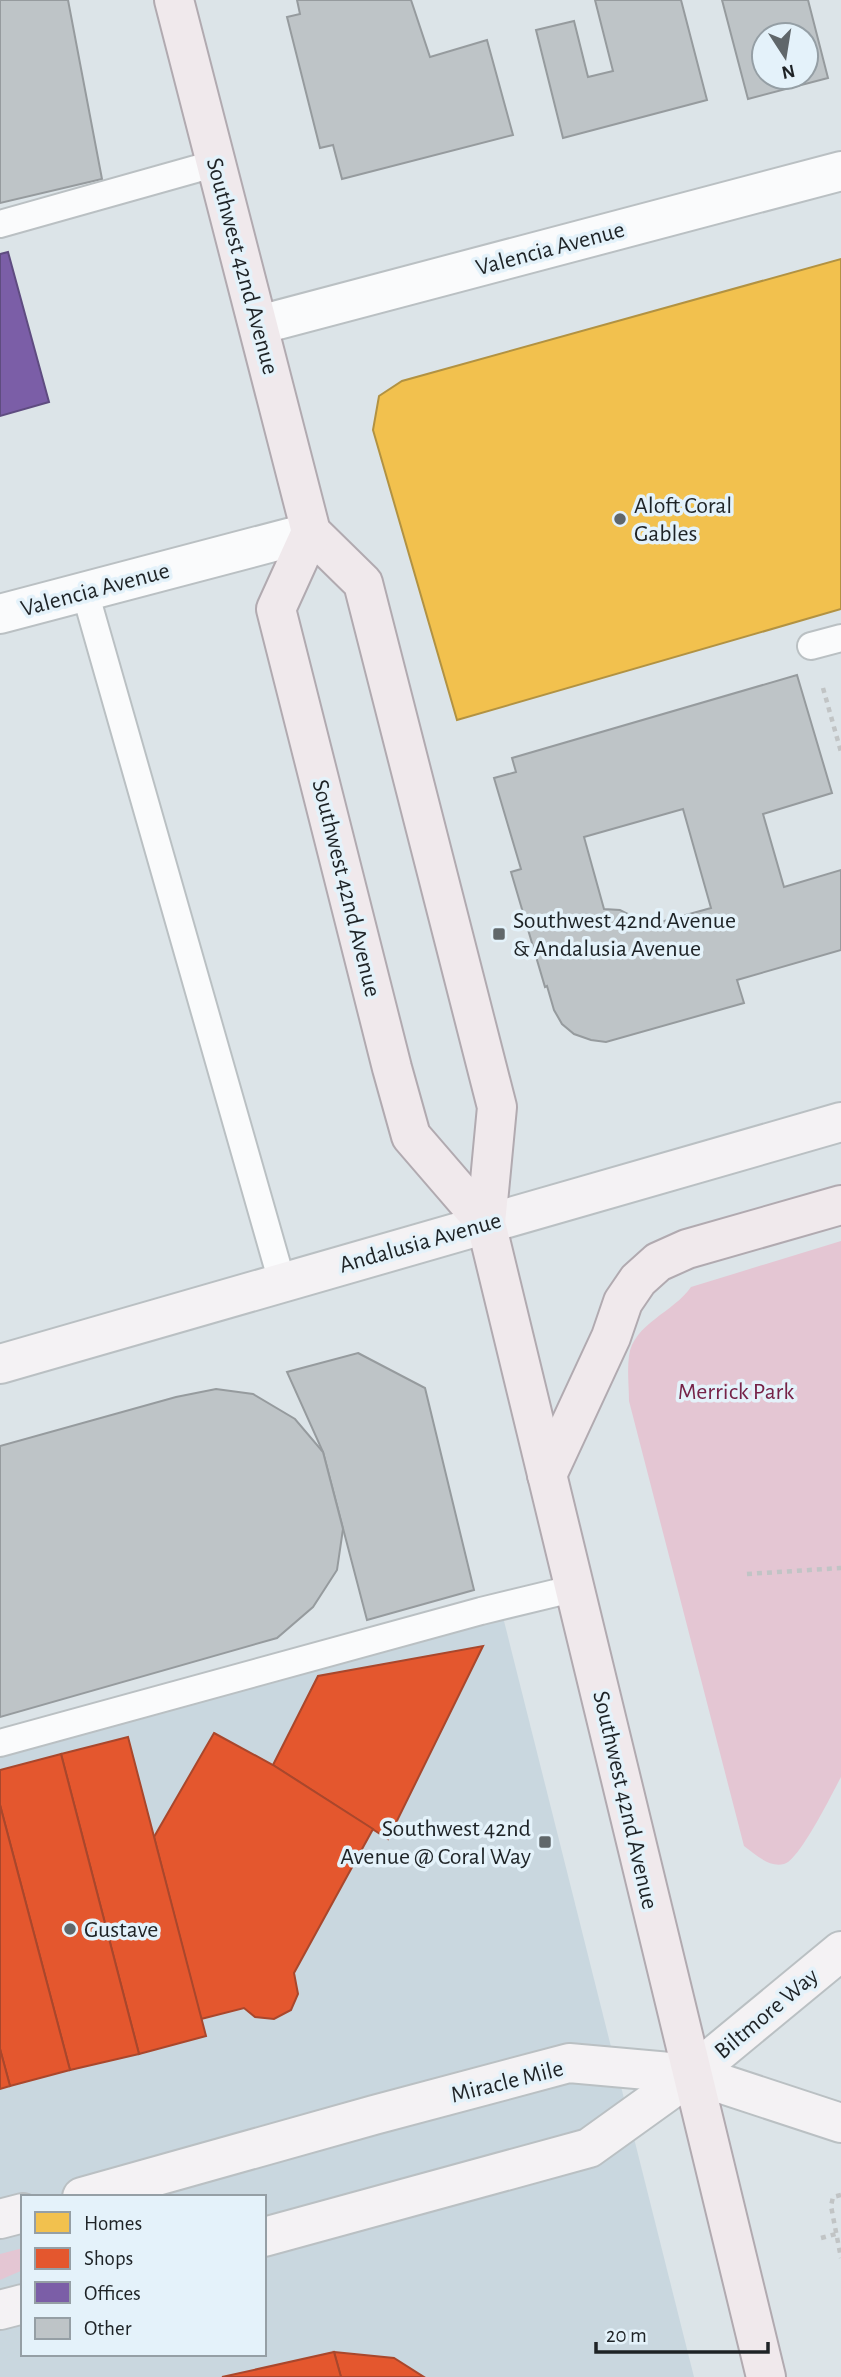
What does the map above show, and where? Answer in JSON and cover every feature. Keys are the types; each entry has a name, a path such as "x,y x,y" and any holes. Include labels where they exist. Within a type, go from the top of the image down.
{"main road":[{"name":"Southwest 42nd Avenue","path":"174,0 311,532 363,583 490,1082 496,1114 486,1223 766,2377"},
{"name":"Southwest 42nd Avenue","path":"311,532 276,609 411,1136 486,1223"},
{"path":"547,1475 611,1337 623,1302 638,1279 658,1262 687,1249 841,1205"}],"street":[{"name":"Valencia Avenue","path":"259,325 841,171"},
{"name":"Valencia Avenue","path":"0,614 311,532"},
{"name":"Andalusia Avenue","path":"0,1364 841,1122"},
{"name":"Biltmore Way","path":"692,2074 841,1951"},
{"name":"Miracle Mile","path":"89,2195 569,2063 692,2074 841,2123"},
{"path":"266,2236 589,2148 692,2074"},
{"path":"0,2219 21,2214"},
{"path":"0,2310 21,2305"}],"lane":[{"path":"0,224 217,163"},
{"path":"85,592 282,1282"},
{"path":"811,646 841,638"},
{"path":"0,1743 467,1615 576,1588"}],"path":[{"path":"811,646 841,752"},
{"path":"747,1574 841,1568"},
{"path":"841,2195 833,2197 831,2206 841,2259"},
{"path":"821,2238 836,2234"}],"shaded area":[{"path":"502,1613 694,2377 0,2377 0,1753"}],"green space":[{"name":"Merrick Park","path":"841,1241 841,1777 798,1852 784,1864 778,1865 762,1859 744,1846 629,1401 628,1362 632,1345 638,1335 691,1287"},
{"path":"21,2249 21,2271 0,2280 0,2254"}],"building: Homes":[{"name":"Aloft Coral Gables","path":"841,259 841,609 457,720 373,430 379,396 402,381"}],"building: Shops":[{"path":"483,1646 388,1839 273,1765 318,1676"},
{"path":"214,1733 273,1765 373,1829 294,1973 298,1994 291,2010 274,2019 255,2017 244,2008 201,2019 154,1837"},
{"path":"128,1737 206,2036 139,2054 61,1754"},
{"name":"Gustave","path":"61,1754 139,2054 70,2070 0,1805 0,1770"},
{"path":"0,1805 70,2070 10,2086 0,2049"},
{"path":"0,2049 10,2086 0,2089"},
{"path":"334,2352 394,2358 424,2377 341,2377"},
{"path":"334,2352 341,2377 222,2377"}],"building: Offices":[{"path":"8,252 49,402 0,416 0,254"}],"building: Other":[{"path":"0,0 68,0 102,179 0,203"},
{"path":"297,0 411,0 430,57 487,40 513,135 342,179 333,145 320,148 287,17 300,14"},
{"path":"595,0 681,0 707,100 563,138 536,30 574,21 588,77 613,71"},
{"path":"722,0 808,0 813,21 750,21 750,91 778,91 748,99"},
{"path":"820,47 828,78 820,80"},
{"path":"797,675 832,793 763,814 784,887 841,870 841,950 737,980 744,1003 606,1042 574,1034 562,1024 554,1010 547,986 545,987 511,872 521,869 494,778 516,772 512,758","holes":["683,809 711,908 646,926 620,910 604,909 584,837"]},
{"path":"358,1353 425,1388 474,1590 367,1620 323,1452 287,1372"},
{"path":"216,1389 253,1394 295,1419 323,1452 343,1529 337,1570 313,1607 277,1638 0,1717 0,1446 176,1397"}],"place":[{"name":"Aloft Coral Gables","path":"620,519"},
{"name":"Southwest 42nd Avenue & Andalusia Avenue","path":"499,934"},
{"name":"Southwest 42nd Avenue @ Coral Way","path":"545,1842"},
{"name":"Gustave","path":"70,1929"}]}
